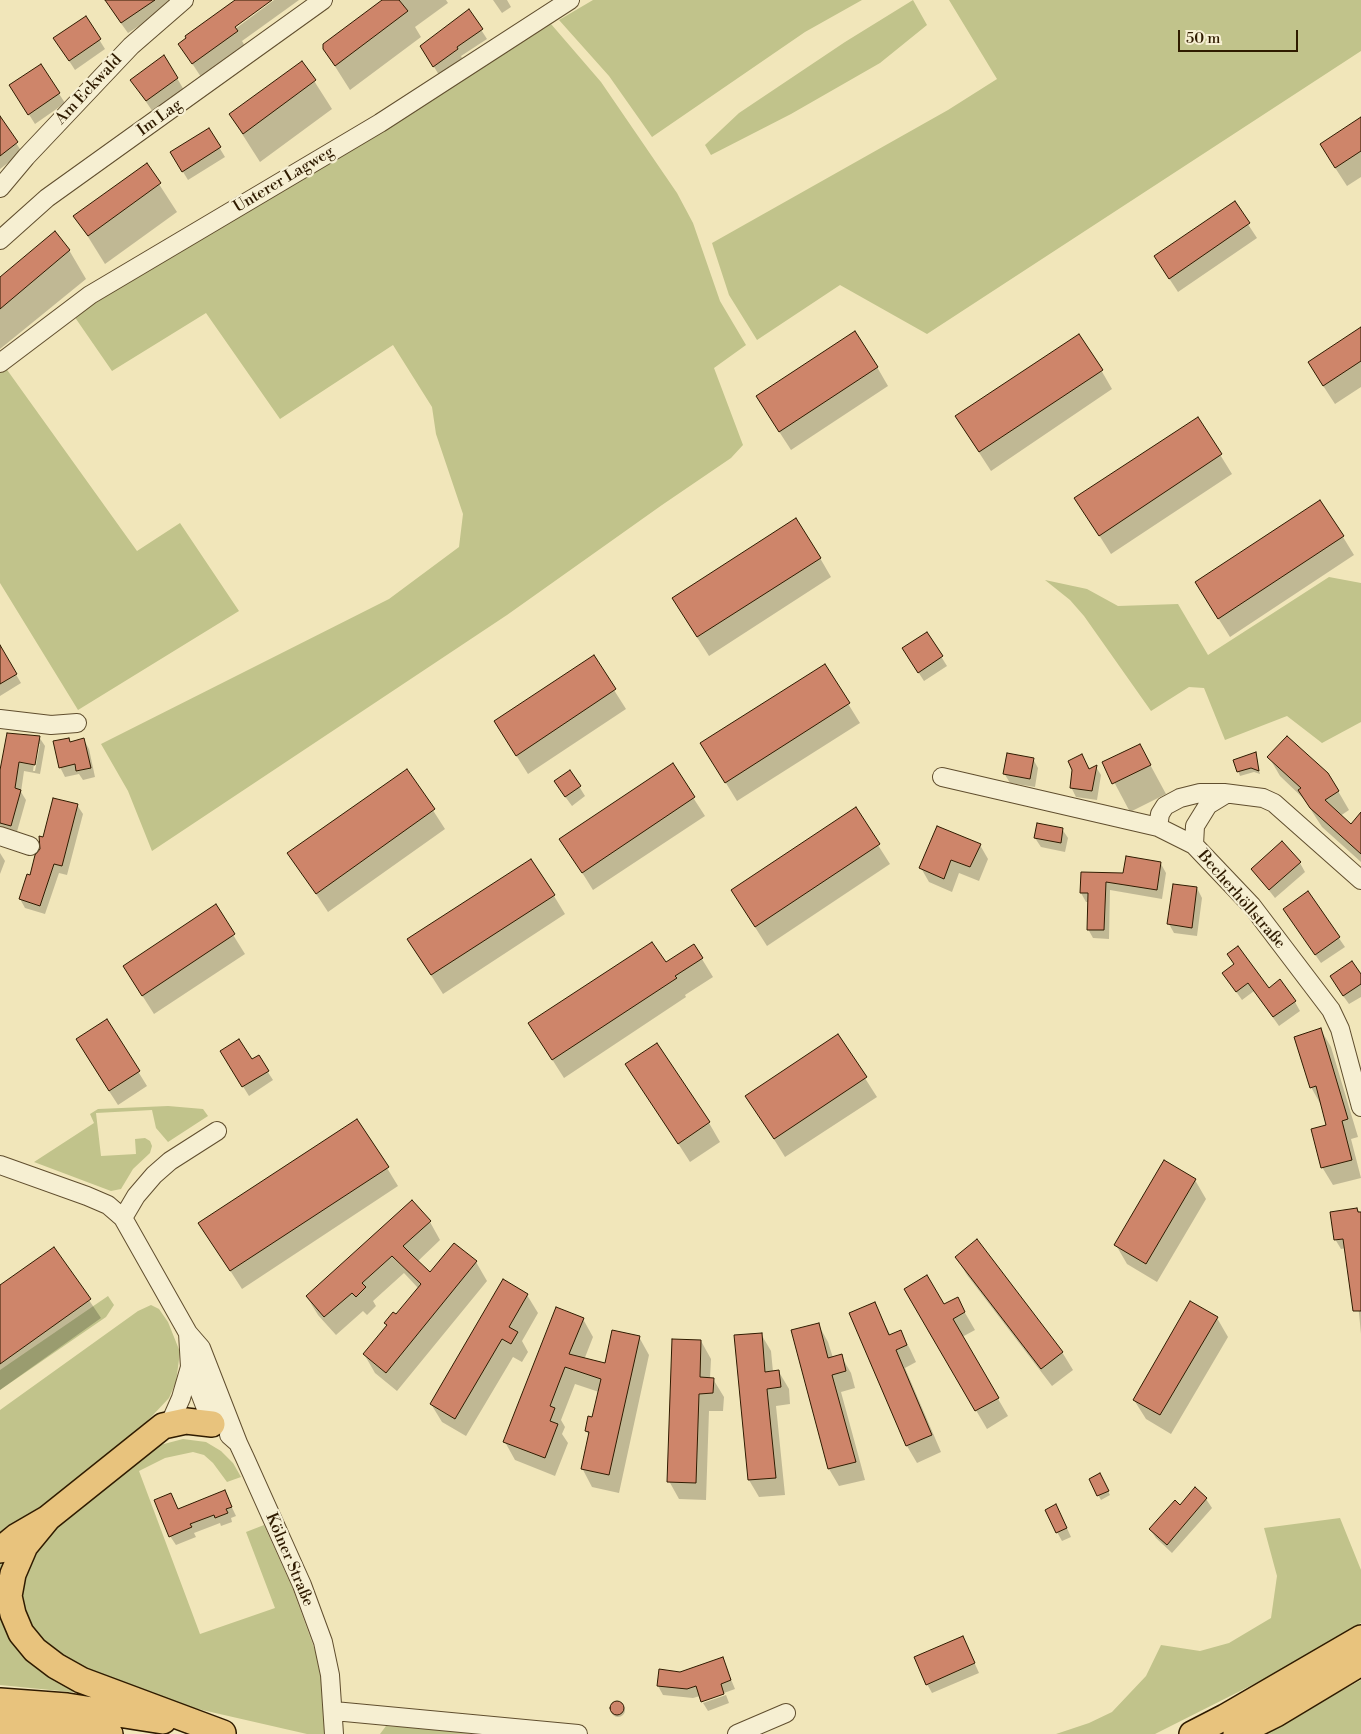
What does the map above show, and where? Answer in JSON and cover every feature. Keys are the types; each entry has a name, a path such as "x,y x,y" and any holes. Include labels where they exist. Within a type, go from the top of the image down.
{"highway":[{"path":"0,1550 17,1536 48,1518 156,1430 170,1423 194,1421 212,1424"},
{"path":"48,1518 25,1546 13,1574 9,1596 13,1614 21,1633 35,1650 56,1666 81,1680 226,1733"},
{"path":"1192,1734 1357,1653"},
{"path":"1236,1734 1276,1714 1357,1653"},
{"path":"0,1702 67,1706 226,1733"},
{"path":"0,1723 110,1734"}],"street":[{"name":"Am Eckwald","path":"0,188 26,157 131,46 184,0"},
{"name":"Im Lag","path":"0,240 48,198 323,0"},
{"name":"Unterer Lagweg","path":"0,363 90,295 380,123 464,70 547,13 570,0"},
{"path":"0,719 51,725 77,723"},
{"name":"Becherhöllstraße","path":"942,777 1164,829 1194,845 1252,906 1331,1010 1340,1029 1361,1107"},
{"path":"1227,794 1196,811 1185,822 1164,829 1160,814 1165,806 1180,798 1200,794 1227,794 1252,796 1274,803 1361,880"},
{"path":"1194,845 1195,826 1208,804"},
{"path":"0,836 30,846"},
{"path":"123,1218 136,1196 154,1175 170,1161 217,1131"},
{"path":"0,1165 62,1185 101,1202 117,1211 123,1218 188,1333 201,1348 238,1443"},
{"path":"188,1333 190,1367 212,1424"},
{"path":"170,1423 190,1367"},
{"path":"210,1368 214,1400 212,1424"},
{"name":"Kölner Straße","path":"212,1424 226,1432 238,1443 302,1585 323,1642 330,1675 334,1711 334,1734"},
{"path":"334,1711 578,1734"},
{"path":"736,1734 786,1713"}],"green space":[{"path":"593,0 862,0 805,32 652,137 609,76 559,20"},
{"path":"913,0 927,25 880,63 791,114 711,155 705,145 739,113 845,42"},
{"path":"949,0 1361,0 1361,51 927,334 840,285 757,340 729,295 712,243 948,110 997,79"},
{"path":"551,24 601,82 677,193 693,223 720,301 746,345 714,368 743,445 731,458 507,615 152,851 128,791 101,744 389,599 459,547 463,514 436,434 432,407 393,345 280,419 206,313 112,371 74,316 87,306 229,223 446,91"},
{"path":"5,367 137,551 180,523 239,611 78,710 0,583 0,371"},
{"path":"1329,577 1361,583 1361,722 1322,743 1287,716 1225,740 1204,688 1189,687 1151,711 1084,616 1070,600 1045,580 1087,589 1118,606 1178,604 1208,655"},
{"path":"168,1106 203,1109 208,1116 168,1142 156,1128 152,1110 96,1113 101,1156 136,1154 135,1139 145,1138 150,1141 152,1146 150,1153 133,1169 121,1189 111,1191 34,1162 94,1123 90,1114 98,1109"},
{"path":"108,1296 114,1305 106,1317 0,1390 0,1370"},
{"path":"151,1305 159,1309 168,1322 180,1352 176,1382 169,1398 137,1432 0,1544 0,1410 138,1311"},
{"path":"183,1439 206,1442 221,1451 233,1463 241,1477 227,1482 213,1463 204,1455 193,1452 165,1458 139,1471 200,1634 275,1608 246,1532 264,1525 292,1587 316,1653 323,1691 325,1734 307,1734 163,1701 112,1684 36,1641 17,1595 41,1538 150,1450 160,1445"},
{"path":"1340,1518 1361,1570 1361,1623 1268,1677 1155,1734 1056,1734 1089,1723 1112,1712 1146,1676 1161,1645 1200,1651 1229,1643 1271,1618 1277,1576 1264,1528"},
{"path":"8,1554 4,1602 91,1694 0,1685 0,1560"},
{"path":"1361,1680 1361,1734 1260,1734 1302,1712"},
{"path":"386,1726 441,1729 535,1734 380,1734"}],"building":[{"path":"105,0 155,0 121,23"},
{"path":"235,0 272,0 235,27 238,31 192,64 178,44 186,38 185,36"},
{"path":"382,0 399,0 408,11 335,66 323,49 323,44"},
{"path":"469,9 483,29 433,67 420,46"},
{"path":"86,16 101,39 69,61 53,38"},
{"path":"164,55 178,78 146,101 130,80"},
{"path":"302,61 316,80 243,134 229,114"},
{"path":"41,64 60,93 28,115 9,85"},
{"path":"0,116 18,142 0,156"},
{"path":"1361,117 1361,151 1335,168 1320,144"},
{"path":"209,128 221,147 182,172 170,152"},
{"path":"147,163 161,183 88,236 73,216"},
{"path":"1235,201 1250,223 1169,279 1154,256"},
{"path":"55,231 70,250 0,309 0,277"},
{"path":"1361,327 1361,361 1323,386 1308,362"},
{"path":"855,331 878,367 779,432 756,396"},
{"path":"1079,334 1103,370 979,452 955,416"},
{"path":"1198,417 1222,454 1099,536 1074,498"},
{"path":"1320,500 1344,536 1218,619 1195,582"},
{"path":"796,518 821,558 697,637 672,598"},
{"path":"927,632 943,656 918,673 902,648"},
{"path":"0,645 17,674 0,684"},
{"path":"594,655 616,689 516,756 494,721"},
{"path":"825,664 850,703 725,783 700,743"},
{"path":"7,733 40,736 35,765 19,762 15,788 21,790 11,826 0,823 0,770"},
{"path":"1287,736 1328,773 1339,791 1325,800 1351,824 1361,812 1361,854 1310,808 1298,790 1301,788 1267,757"},
{"path":"69,738 70,742 84,738 91,768 76,771 75,764 59,768 53,741"},
{"path":"1140,744 1151,765 1112,784 1102,762"},
{"path":"1256,752 1259,771 1251,768 1237,772 1233,760"},
{"path":"1007,753 1034,758 1030,779 1003,774"},
{"path":"1082,754 1089,769 1097,765 1092,791 1070,788 1072,770 1068,761"},
{"path":"673,763 695,797 582,873 559,839"},
{"path":"407,769 435,809 316,894 287,853"},
{"path":"570,770 581,786 565,797 554,781"},
{"path":"53,798 78,804 62,866 54,864 40,906 19,899 27,874 30,875 35,855 40,849 39,836 43,837"},
{"path":"856,807 880,844 755,927 731,890"},
{"path":"1037,823 1063,828 1061,843 1034,838"},
{"path":"937,826 981,844 970,867 951,860 944,879 919,868"},
{"path":"1282,841 1301,862 1269,890 1251,869"},
{"path":"1126,856 1161,862 1157,890 1106,882 1104,930 1087,930 1088,893 1080,893 1081,872 1123,873"},
{"path":"531,859 555,895 431,975 407,939"},
{"path":"1173,884 1197,887 1192,928 1167,924"},
{"path":"1308,891 1340,937 1315,955 1283,909"},
{"path":"216,904 235,934 142,996 123,966"},
{"path":"652,942 666,962 694,944 703,958 675,976 677,978 552,1060 528,1023"},
{"path":"1238,946 1269,988 1280,979 1296,1001 1273,1017 1248,983 1236,992 1222,973 1234,964 1227,954"},
{"path":"1352,961 1361,974 1361,984 1343,996 1330,976"},
{"path":"107,1019 140,1071 109,1091 76,1039"},
{"path":"1321,1028 1348,1119 1342,1121 1352,1160 1321,1168 1311,1129 1326,1125 1316,1086 1310,1088 1294,1037"},
{"path":"838,1034 867,1077 774,1139 745,1096"},
{"path":"239,1039 252,1059 259,1055 269,1071 242,1087 220,1051"},
{"path":"657,1043 710,1122 678,1144 625,1064"},
{"path":"357,1119 389,1167 230,1271 198,1223"},
{"path":"1164,1160 1196,1179 1146,1264 1114,1245"},
{"path":"412,1200 431,1221 403,1246 430,1272 454,1243 477,1261 386,1373 363,1354 387,1325 384,1323 393,1312 396,1314 421,1284 392,1256 362,1283 366,1287 356,1297 352,1293 324,1317 306,1296"},
{"path":"1357,1208 1358,1212 1361,1212 1361,1311 1353,1311 1343,1239 1334,1240 1330,1212"},
{"path":"977,1239 1063,1352 1041,1369 955,1257"},
{"path":"54,1247 91,1299 0,1364 0,1285"},
{"path":"927,1275 944,1304 958,1297 965,1312 953,1319 999,1398 975,1411 904,1289"},
{"path":"503,1279 528,1294 509,1327 518,1332 511,1344 502,1339 455,1419 430,1404"},
{"path":"1190,1301 1218,1317 1160,1415 1133,1400"},
{"path":"875,1302 889,1335 901,1330 907,1345 896,1350 932,1435 906,1446 849,1313"},
{"path":"556,1307 584,1318 569,1354 605,1363 612,1330 640,1336 609,1475 581,1469 589,1432 585,1431 588,1416 592,1417 601,1379 565,1367 550,1406 555,1408 550,1421 558,1424 545,1458 503,1442"},
{"path":"819,1323 828,1358 842,1354 846,1371 832,1375 856,1462 828,1469 791,1330"},
{"path":"762,1333 765,1372 779,1370 781,1387 767,1389 776,1478 748,1480 734,1335"},
{"path":"672,1339 701,1340 700,1377 714,1378 713,1393 699,1394 696,1483 667,1482"},
{"path":"1100,1473 1109,1491 1097,1496 1089,1479"},
{"path":"1195,1487 1207,1498 1167,1545 1149,1529 1175,1500 1180,1505"},
{"path":"225,1490 232,1507 226,1509 228,1513 215,1518 214,1515 190,1524 192,1527 169,1537 154,1500 171,1493 178,1509"},
{"path":"1056,1504 1067,1528 1056,1533 1045,1510"},
{"path":"963,1636 975,1663 926,1685 914,1657"},
{"path":"723,1657 731,1680 721,1684 724,1694 701,1702 696,1686 687,1689 657,1686 659,1669 680,1672"},
{"path":"617,1701 622,1703 624,1708 622,1713 617,1715 612,1713 610,1708 612,1703"}]}
